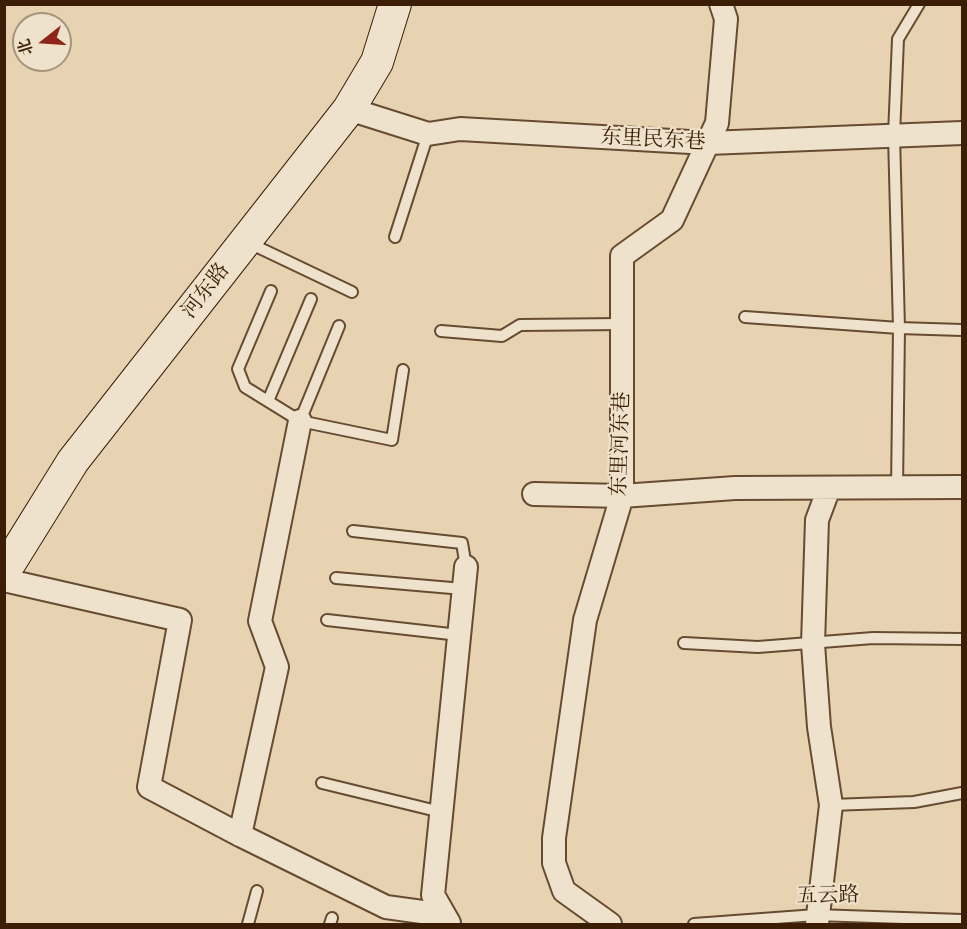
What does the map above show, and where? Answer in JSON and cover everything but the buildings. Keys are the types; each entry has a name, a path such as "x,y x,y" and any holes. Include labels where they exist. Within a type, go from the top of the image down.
{"main road":[{"name":"河东路","path":"4,572 73,461 349,109 377,62 395,4"}],"street":[{"name":"东里河东巷","path":"610,924 564,891 554,863 554,838 585,620 622,496 622,256 672,220 717,123 726,20 721,4"},
{"name":"东里民东巷","path":"349,109 428,135 460,129 708,143 963,133"},
{"path":"240,835 277,667 260,621 300,421"},
{"path":"534,494 622,496 735,488 963,488"},
{"path":"817,920 831,805 819,727 813,644 817,520 829,488"},
{"path":"447,920 433,895 464,578"},
{"path":"4,580 180,620 149,786 240,835 386,907 447,920"}],"lane":[{"path":"897,489 899,328 894,135 898,39 919,4"},
{"path":"395,237 428,135"},
{"path":"245,241 352,292"},
{"path":"271,291 238,369 244,387 300,421 392,440 403,370"},
{"path":"268,401 311,299"},
{"path":"745,317 899,328 963,330"},
{"path":"441,331 502,336 520,324 622,324"},
{"path":"300,421 339,326"},
{"path":"336,578 464,578 462,543 353,531"},
{"path":"327,620 459,635"},
{"path":"684,643 758,647 813,644 836,639 963,639"},
{"path":"322,783 441,812"},
{"path":"831,805 914,802 963,793"},
{"path":"248,924 257,891"},
{"name":"五云路","path":"694,924 817,920 963,920"}]}
